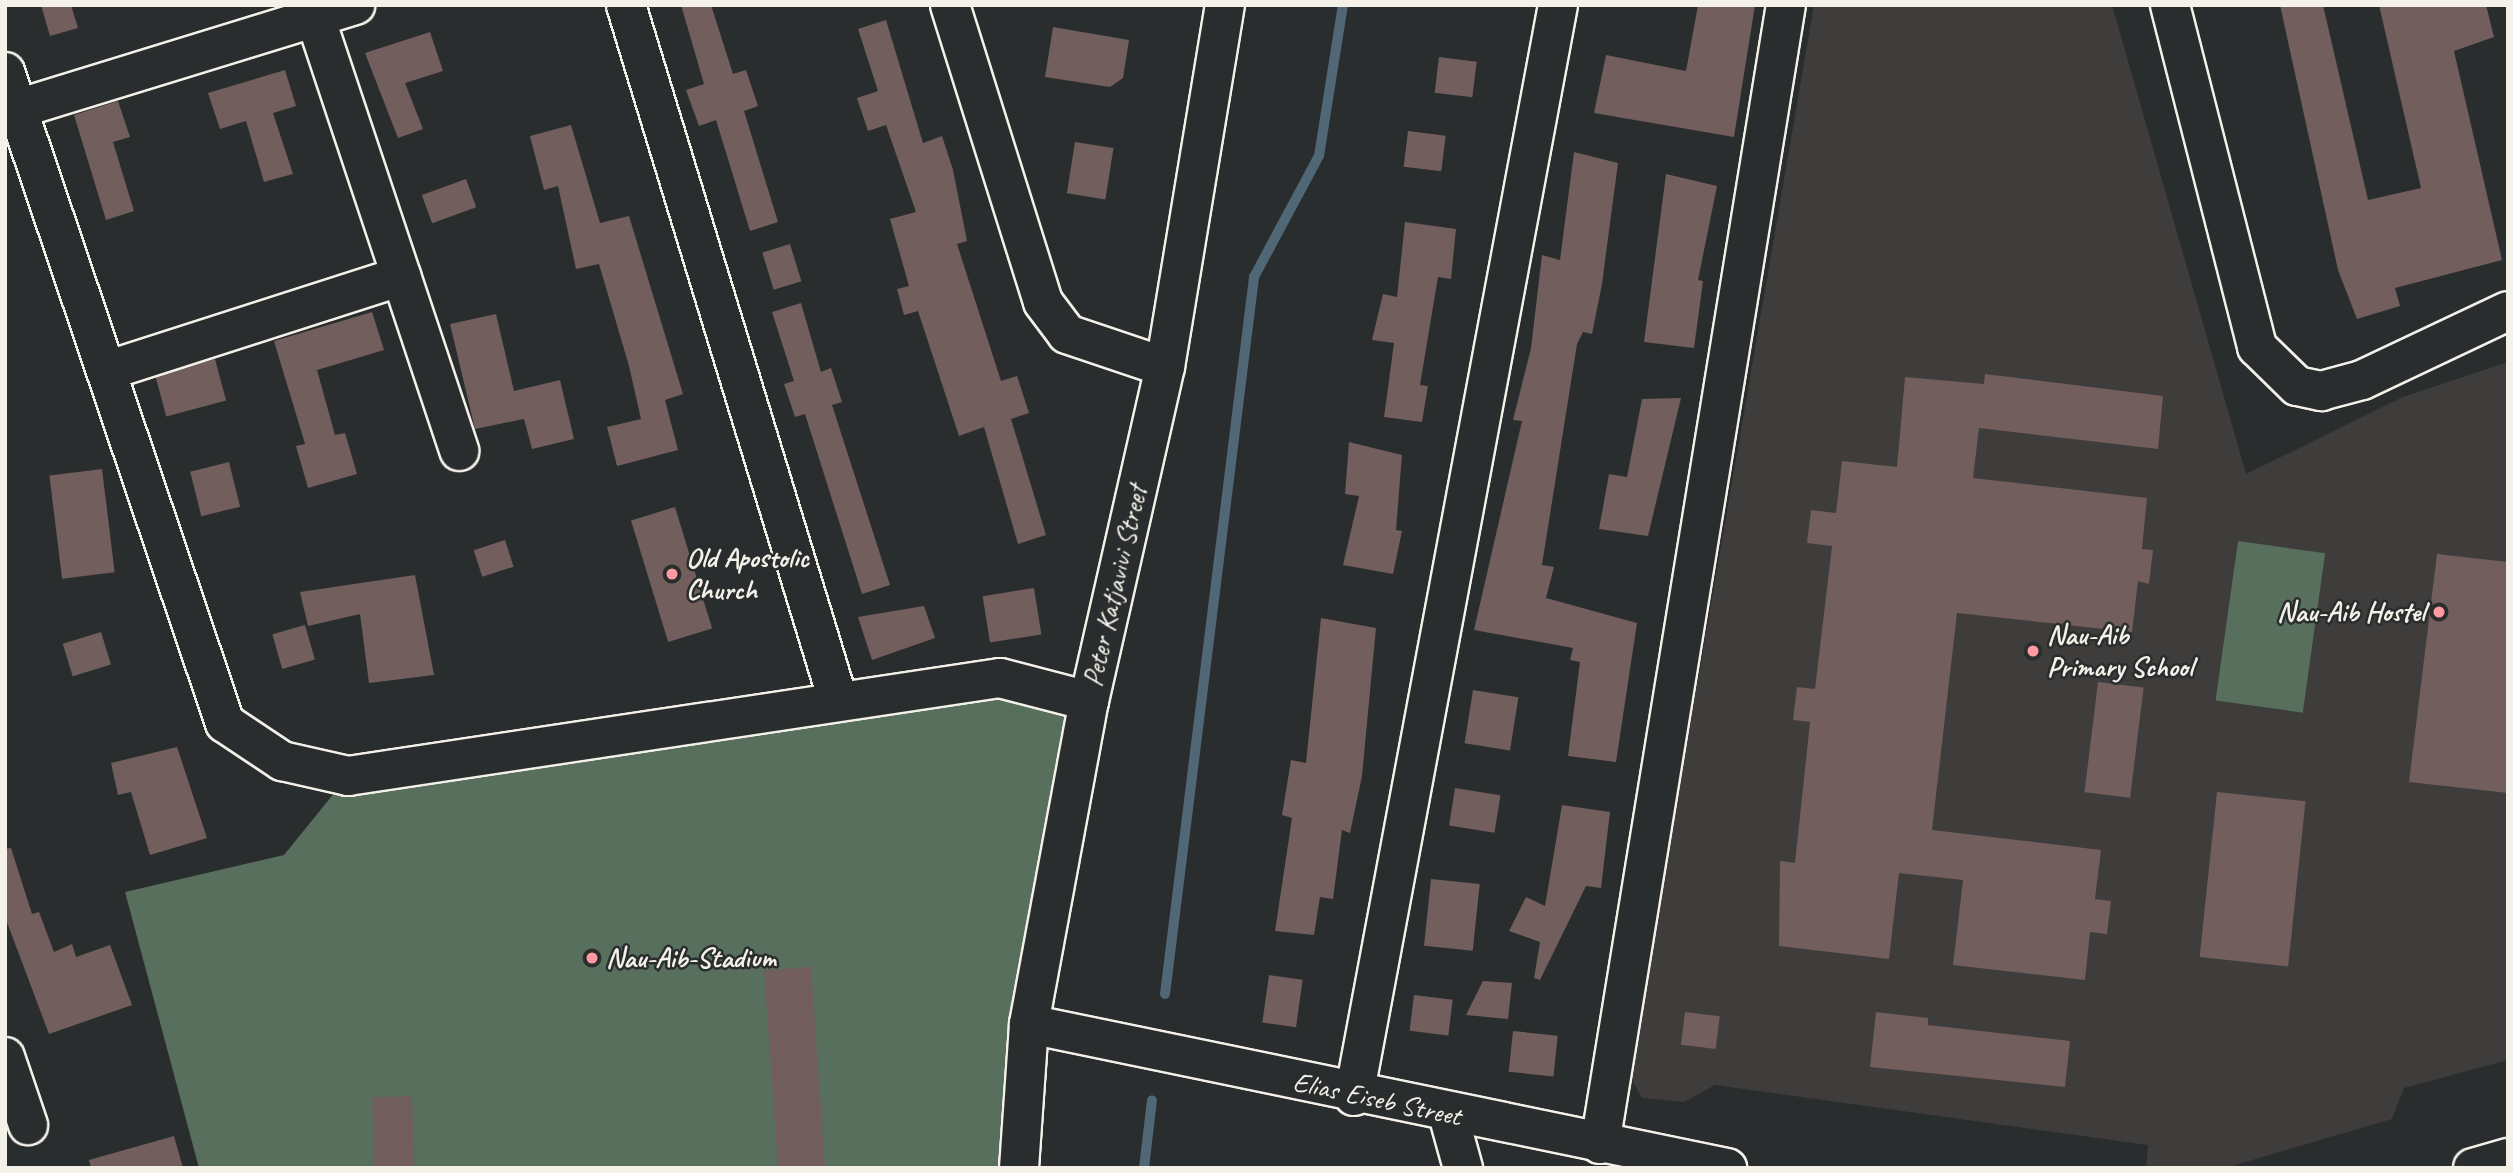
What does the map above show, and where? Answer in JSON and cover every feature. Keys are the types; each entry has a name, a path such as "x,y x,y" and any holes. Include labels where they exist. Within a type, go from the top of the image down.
{"street":[{"path":"17,109 313,11 355,5"},
{"path":"626,5 838,700"},
{"path":"950,5 1043,302 1067,334 1165,368"},
{"name":"Peter Katjavivi Street","path":"1018,1168 1030,1024 1089,701 1165,368 1225,5"},
{"path":"1354,1096 1558,5"},
{"path":"1600,1144 1786,5"},
{"path":"2170,5 2257,347 2297,386 2321,391 2362,380 2508,311"},
{"path":"313,11 459,451"},
{"path":"5,72 109,370 225,723 282,761 348,776 838,700 1000,678 1089,701"},
{"path":"109,370 401,276"},
{"name":"Elias Eiseb Street","path":"1030,1024 1354,1096 1727,1168"},
{"path":"5,1057 28,1125"},
{"path":"1448,1114 1463,1168"}],"shaded area":[{"name":"Nau-Aib Primary School","path":"1814,5 2112,5 2246,474 2403,397 2508,362 2508,1060 2404,1088 2392,1119 2225,1168 2146,1168 2148,1145 1715,1085 1684,1102 1642,1098 1630,1076"}],"green space":[{"path":"2238,541 2325,553 2303,713 2216,700"},
{"name":"Nau-Aib-Stadium","path":"1000,678 1089,701 1019,1168 199,1168 125,892 284,855 348,776"}],"building":[{"path":"41,5 71,5 78,28 50,36"},
{"path":"681,5 711,5 733,74 746,70 758,106 744,111 778,222 750,231 716,120 699,126 686,90 704,84"},
{"path":"1698,5 1755,5 1734,137 1594,113 1606,55 1686,71"},
{"path":"2280,5 2323,5 2368,200 2421,188 2379,5 2486,5 2494,37 2454,51 2502,260 2395,288 2400,306 2357,319 2338,270"},
{"path":"886,20 923,143 942,136 953,170 967,241 957,244 1001,381 1017,376 1029,413 1011,419 1046,535 1018,544 984,427 959,436 918,311 904,315 897,289 909,286 890,219 916,212 886,125 868,131 857,98 878,91 858,29"},
{"path":"1053,27 1129,40 1123,78 1110,87 1045,77"},
{"path":"430,32 443,71 405,83 423,129 398,138 365,53"},
{"path":"1439,57 1477,62 1472,97 1435,93"},
{"path":"285,70 296,106 273,113 293,174 264,182 246,121 220,129 208,93"},
{"path":"118,101 130,137 113,142 134,211 106,220 74,115"},
{"path":"571,125 600,223 629,216 683,394 665,400 678,450 617,466 607,427 641,419 629,366 599,264 576,269 558,186 544,190 530,136"},
{"path":"1408,131 1446,136 1441,171 1404,167"},
{"path":"1075,142 1114,148 1105,199 1067,193"},
{"path":"1574,152 1618,163 1602,284 1592,334 1583,332 1577,344 1542,565 1554,567 1546,598 1637,623 1616,762 1568,756 1580,662 1570,660 1573,648 1474,630 1522,421 1513,420 1531,348 1542,255 1560,260"},
{"path":"1666,174 1717,186 1698,280 1703,281 1694,348 1644,342"},
{"path":"466,179 476,207 432,223 422,195"},
{"path":"1405,222 1456,229 1451,279 1438,277 1420,385 1428,386 1422,422 1384,417 1394,343 1372,340 1383,294 1397,297"},
{"path":"790,244 801,281 774,290 762,252"},
{"path":"801,303 821,372 831,368 842,402 832,405 890,585 862,594 805,414 795,417 784,384 794,381 772,312"},
{"path":"372,312 384,350 317,370 335,435 345,433 357,474 308,488 296,446 305,444 274,341"},
{"path":"496,314 514,391 560,380 574,439 532,449 524,419 475,429 450,324"},
{"path":"215,359 226,401 166,417 155,375"},
{"path":"1985,374 2163,396 2158,449 1979,428 1973,478 2147,498 2142,549 2153,550 2149,584 2138,581 2132,632 1957,613 1932,830 2101,850 2095,899 2111,901 2107,934 2090,932 2085,980 1953,965 1963,880 1899,873 1889,959 1779,946 1780,861 1795,863 1810,722 1793,720 1797,687 1815,689 1832,546 1807,543 1811,510 1836,513 1842,461 1897,467 1905,377 1984,384"},
{"path":"1681,398 1648,536 1599,529 1609,474 1627,477 1642,399"},
{"path":"1349,442 1402,455 1396,530 1402,531 1393,574 1343,565 1359,496 1345,494"},
{"path":"229,462 240,507 201,516 190,472"},
{"path":"102,469 115,572 62,579 49,475"},
{"name":"Old Apostolic Church","path":"675,507 712,628 668,642 631,520"},
{"path":"505,540 514,567 482,577 474,550"},
{"path":"2437,554 2508,562 2508,793 2409,782"},
{"path":"415,575 434,675 369,683 360,614 308,626 300,592"},
{"path":"1034,588 1041,634 990,643 983,596"},
{"path":"924,606 935,638 872,660 858,617"},
{"path":"1321,618 1376,628 1362,776 1350,833 1342,830 1333,899 1320,897 1314,935 1275,931 1292,818 1282,815 1291,760 1306,763"},
{"path":"305,625 315,660 282,669 272,634"},
{"path":"101,632 111,665 73,676 63,644"},
{"path":"2098,682 2144,688 2130,798 2084,792"},
{"path":"1473,690 1518,697 1510,751 1465,743"},
{"path":"177,747 207,838 150,855 131,792 118,795 111,763"},
{"path":"1455,788 1500,795 1494,833 1449,826"},
{"path":"2217,792 2306,801 2288,966 2200,957"},
{"path":"1562,805 1610,812 1601,888 1586,886 1540,980 1534,978 1540,942 1509,931 1526,897 1545,906"},
{"path":"11,848 32,914 39,912 54,952 72,944 76,957 110,945 132,1005 49,1034 5,917 5,849"},
{"path":"1431,879 1480,884 1473,951 1424,946"},
{"path":"811,967 825,1168 778,1168 764,970"},
{"path":"1269,975 1303,980 1296,1027 1262,1023"},
{"path":"1483,981 1512,983 1508,1019 1466,1015"},
{"path":"1414,995 1453,1000 1448,1035 1410,1031"},
{"path":"1685,1012 1720,1016 1716,1049 1681,1045"},
{"path":"1876,1012 1928,1018 1928,1025 2070,1041 2065,1087 1870,1067"},
{"path":"1513,1031 1558,1036 1553,1076 1509,1072"},
{"path":"412,1096 415,1168 374,1168 372,1097"},
{"path":"174,1136 183,1168 91,1168 89,1160"}],"waterway":[{"path":"1165,994 1254,277 1319,156 1343,5"},
{"path":"1144,1168 1152,1100"}],"place":[{"name":"Old Apostolic Church","path":"672,574"},
{"name":"Nau-Aib Hostel","path":"2439,612"},
{"name":"Nau-Aib Primary School","path":"2033,651"},
{"name":"Nau-Aib-Stadium","path":"592,958"}]}
